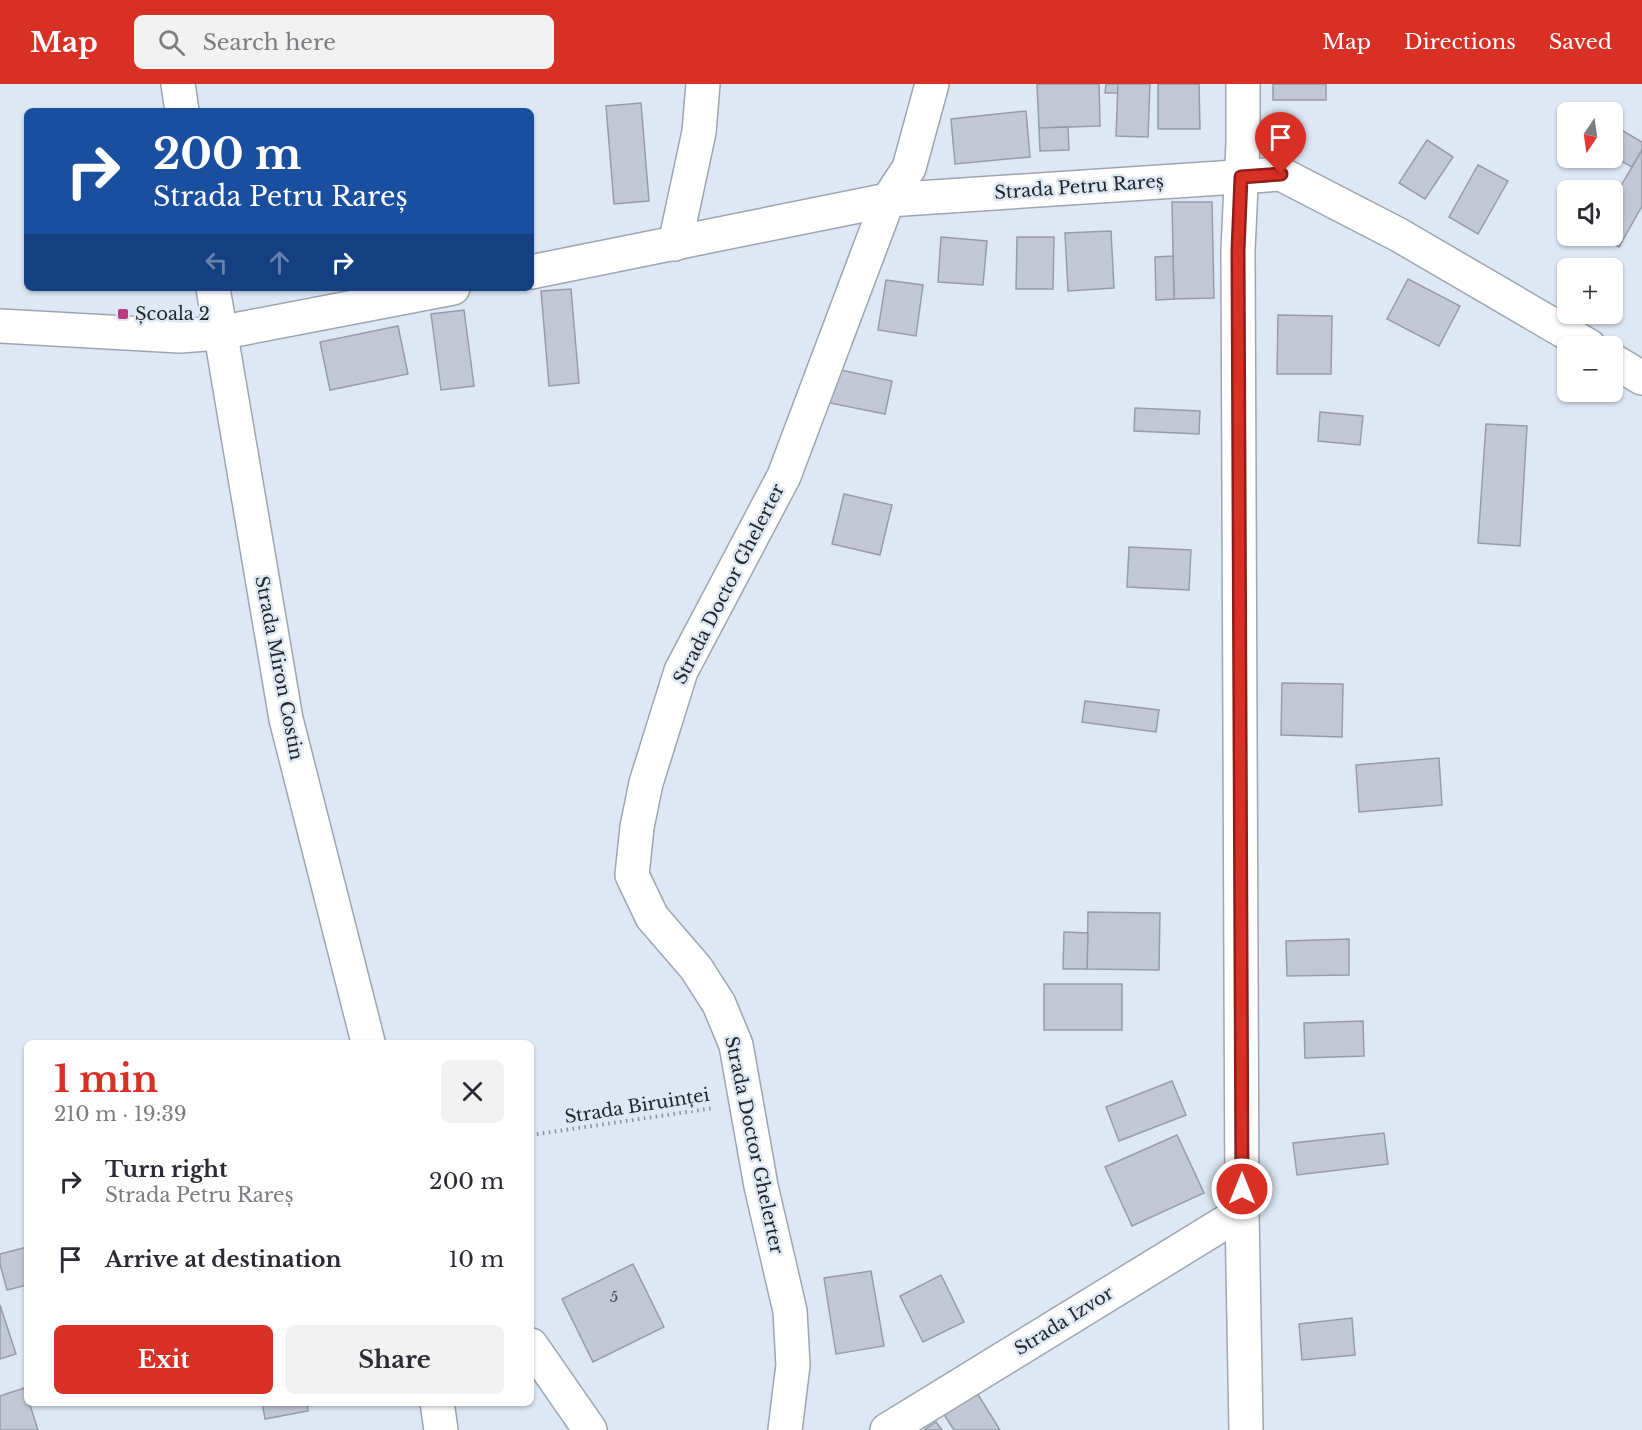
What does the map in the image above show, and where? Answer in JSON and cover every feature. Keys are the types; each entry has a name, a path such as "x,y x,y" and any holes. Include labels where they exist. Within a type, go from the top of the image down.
{"street":[{"path":"178,84 182,108"},
{"path":"675,244 699,132 704,84"},
{"name":"Strada Doctor Ghelerter","path":"785,1430 793,1365 790,1311 761,1186 736,1045 718,1004 696,968 652,917 632,875 637,827 646,783 681,671 784,476 888,200 909,168 932,84"},
{"path":"1243,84 1238,250 1242,1212 1246,1430"},
{"name":"Strada Petru Rareș","path":"534,271 888,200 1281,174 1399,235 1572,336"},
{"name":"Strada Miron Costin","path":"213,291 286,719 367,1040"},
{"path":"0,326 180,336 219,333 437,291"},
{"path":"1623,367 1642,378"},
{"name":"Strada Izvor","path":"887,1430 1242,1212"},
{"path":"534,1349 590,1430"},
{"path":"438,1406 441,1430"}],"path":[{"name":"Strada Biruinței","path":"534,1135 747,1103"}],"building":[{"path":"1037,84 1099,84 1100,126 1039,128"},
{"path":"1106,84 1118,84 1118,93 1105,93"},
{"path":"1118,84 1150,84 1148,137 1116,136"},
{"path":"1158,84 1199,84 1200,129 1158,129"},
{"path":"1273,84 1326,84 1326,100 1273,100"},
{"path":"641,103 649,201 614,204 606,106"},
{"path":"1026,111 1030,157 955,164 951,119"},
{"path":"1068,127 1069,150 1040,151 1039,128"},
{"path":"1623,131 1642,142 1642,150 1632,167 1623,162"},
{"path":"1427,140 1453,157 1425,199 1399,183"},
{"path":"1642,150 1642,206 1623,240 1623,182"},
{"path":"1478,165 1508,181 1478,234 1449,217"},
{"path":"1172,202 1212,202 1214,298 1174,299"},
{"path":"1111,231 1114,288 1068,291 1065,233"},
{"path":"941,237 987,241 983,285 938,282"},
{"path":"1017,237 1054,237 1053,289 1016,289"},
{"path":"1173,256 1174,299 1156,300 1155,257"},
{"path":"1408,279 1460,306 1439,346 1387,319"},
{"path":"886,280 923,285 916,336 878,330"},
{"path":"571,289 579,383 549,386 541,291"},
{"path":"464,310 474,386 441,390 431,314"},
{"path":"1278,315 1332,316 1331,374 1277,374"},
{"path":"398,326 408,374 330,390 320,342"},
{"path":"836,369 892,381 885,414 830,403"},
{"path":"1135,408 1200,411 1199,434 1134,431"},
{"path":"1320,412 1363,416 1360,445 1318,441"},
{"path":"1486,424 1527,426 1520,546 1478,543"},
{"path":"844,494 892,505 880,555 832,544"},
{"path":"1129,547 1191,550 1189,590 1127,587"},
{"path":"1282,683 1343,684 1342,737 1281,735"},
{"path":"1085,701 1159,710 1156,732 1082,722"},
{"path":"1439,758 1442,805 1359,812 1356,765"},
{"path":"1088,912 1160,913 1159,970 1087,969"},
{"path":"1064,932 1088,933 1087,969 1063,969"},
{"path":"1349,939 1349,975 1287,976 1286,941"},
{"path":"1044,984 1122,984 1122,1030 1044,1030"},
{"path":"1363,1021 1364,1056 1305,1058 1304,1023"},
{"path":"1172,1081 1186,1115 1119,1141 1106,1107"},
{"path":"1384,1133 1388,1164 1297,1175 1293,1143"},
{"path":"1177,1135 1204,1193 1132,1226 1105,1167"},
{"path":"24,1248 24,1286 7,1290 0,1264 0,1254"},
{"path":"633,1264 664,1327 593,1362 562,1299"},
{"path":"871,1271 884,1346 836,1354 824,1278"},
{"path":"941,1275 964,1322 923,1342 900,1296"},
{"path":"0,1305 16,1354 0,1359"},
{"path":"1352,1318 1355,1355 1302,1360 1299,1324"},
{"path":"24,1388 24,1406 30,1406 38,1430 0,1430 0,1396"},
{"path":"977,1393 1000,1430 954,1430 943,1413"},
{"path":"263,1406 307,1406 308,1411 265,1419"},
{"path":"936,1422 942,1430 924,1430"}],"place":[{"name":"Școala 2","path":"123,314"}],"route":[{"path":"1242,1189 1238,250 1240,195 1241,177 1281,174"}]}
